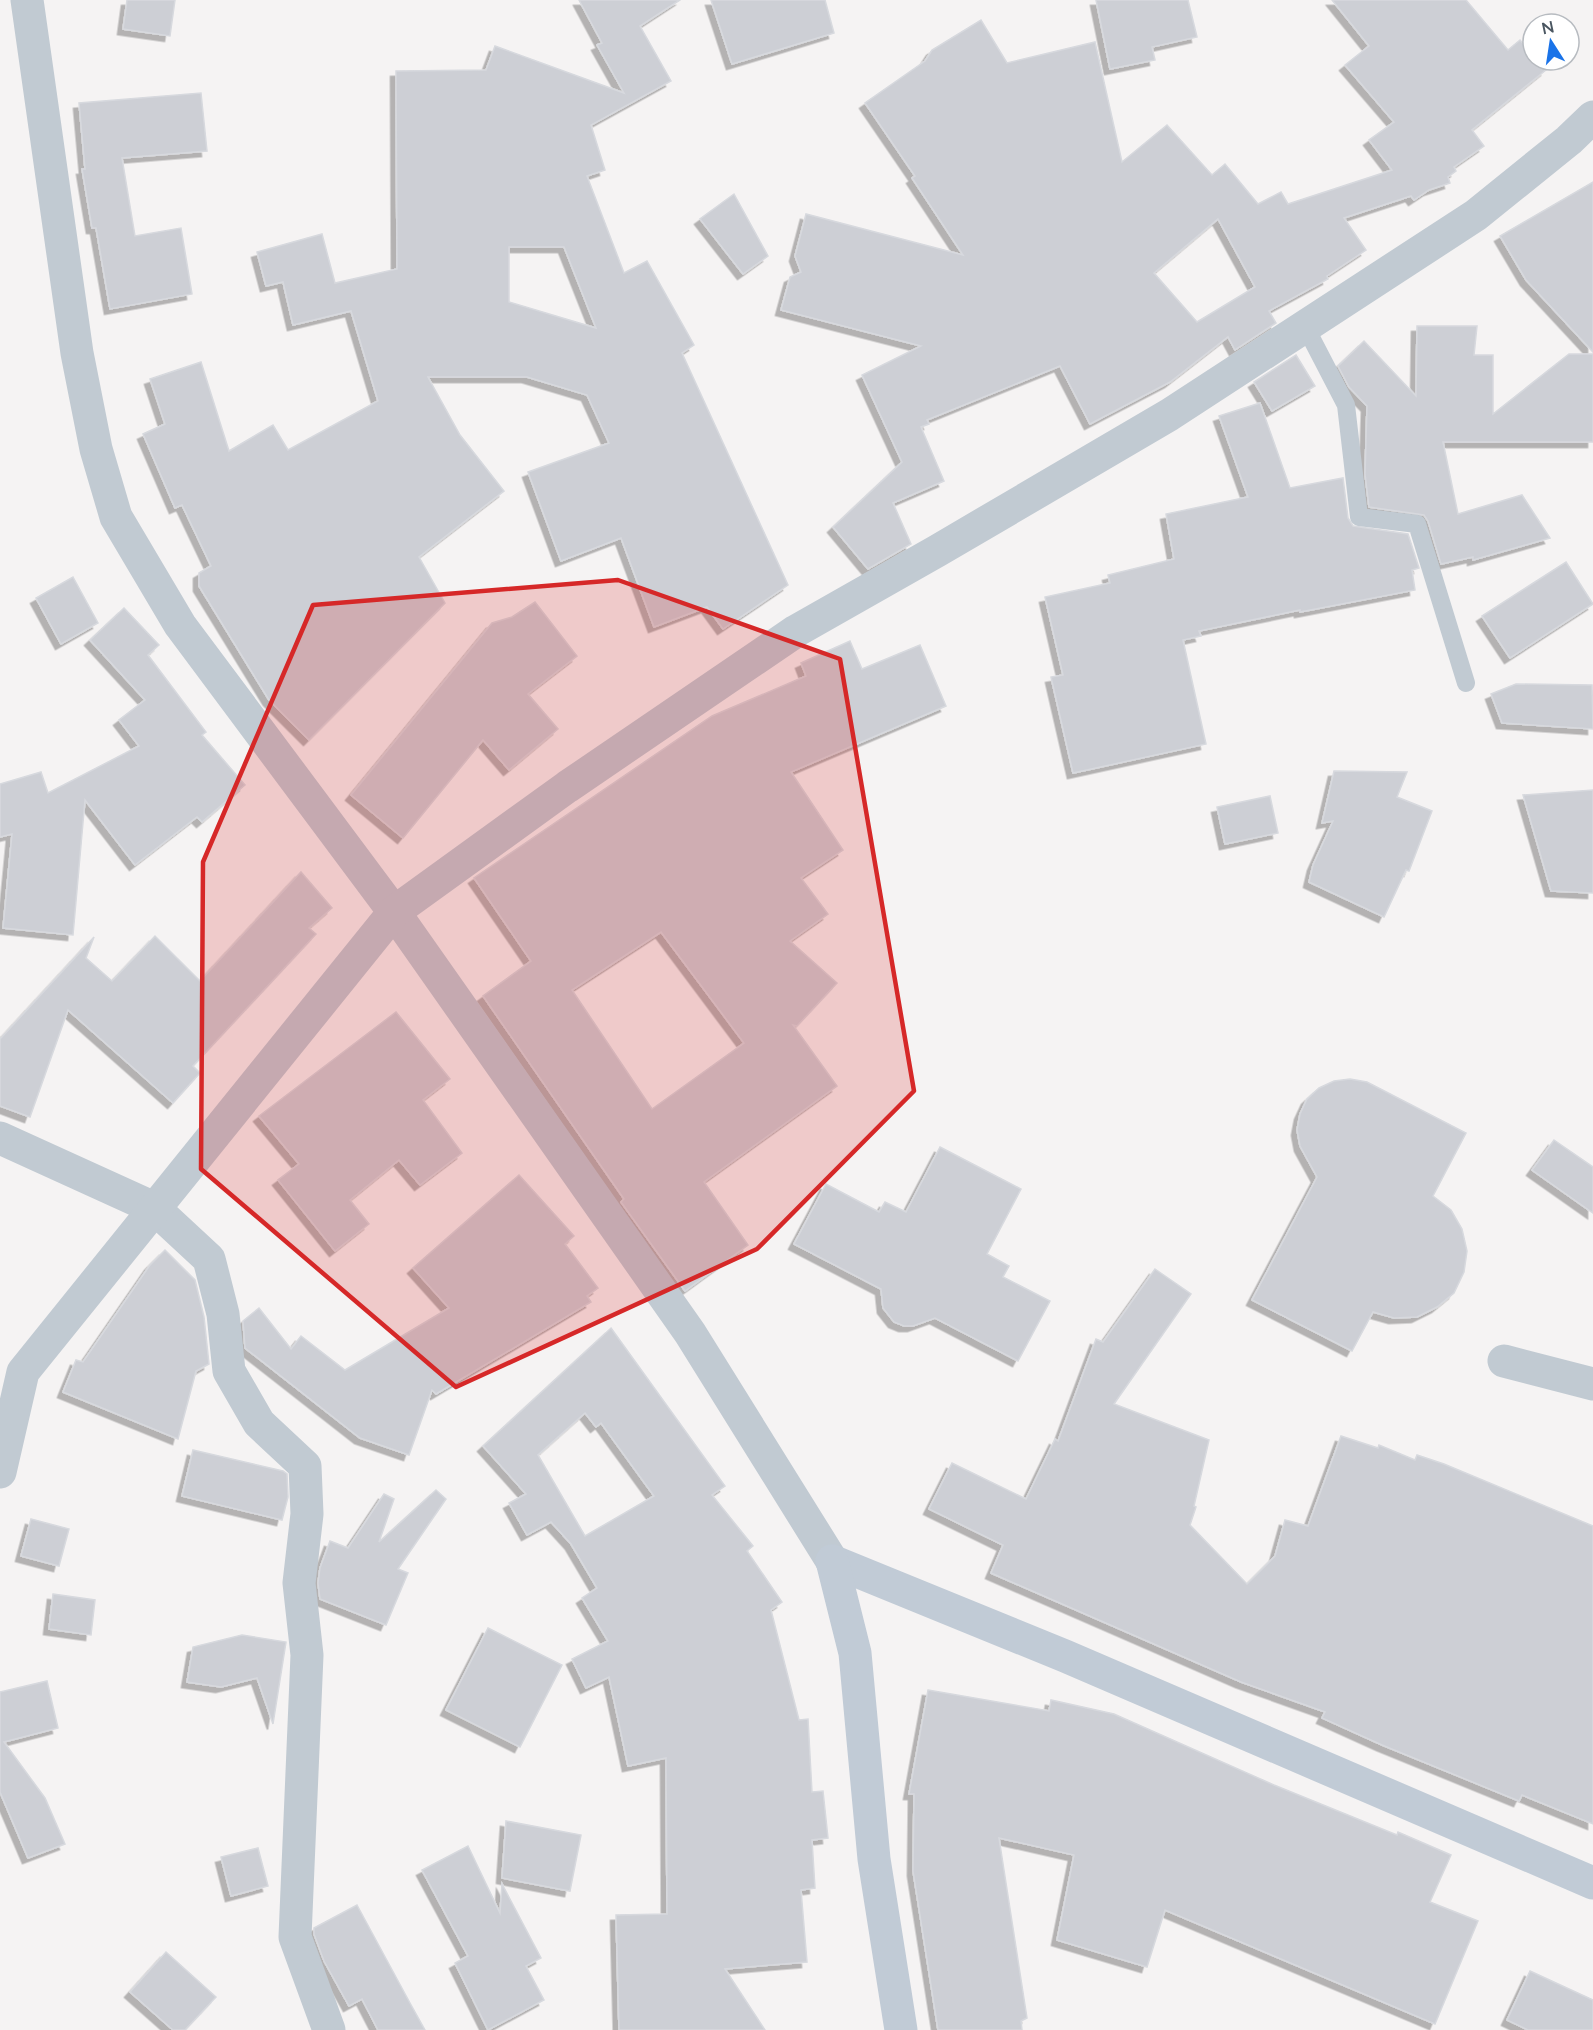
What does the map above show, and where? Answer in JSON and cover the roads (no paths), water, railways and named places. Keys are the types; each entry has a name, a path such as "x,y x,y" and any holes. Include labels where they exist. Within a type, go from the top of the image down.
{"street":[{"path":"27,0 77,353 96,449 116,517 180,625 394,912 690,1333 832,1561 855,1653 873,1859 901,2030"},
{"path":"0,1472 23,1372 394,912 567,787 796,631 1169,415 1476,215 1569,140 1593,117"},
{"path":"0,1138 154,1208 209,1259 223,1314 229,1371 259,1423 305,1466 307,1514 299,1583 307,1655 295,1937 329,2030"},
{"path":"1504,1361 1593,1383"},
{"path":"832,1561 1065,1656 1593,1883"}],"lane":[{"path":"1305,326 1346,405 1359,517 1417,524 1466,683"}]}
